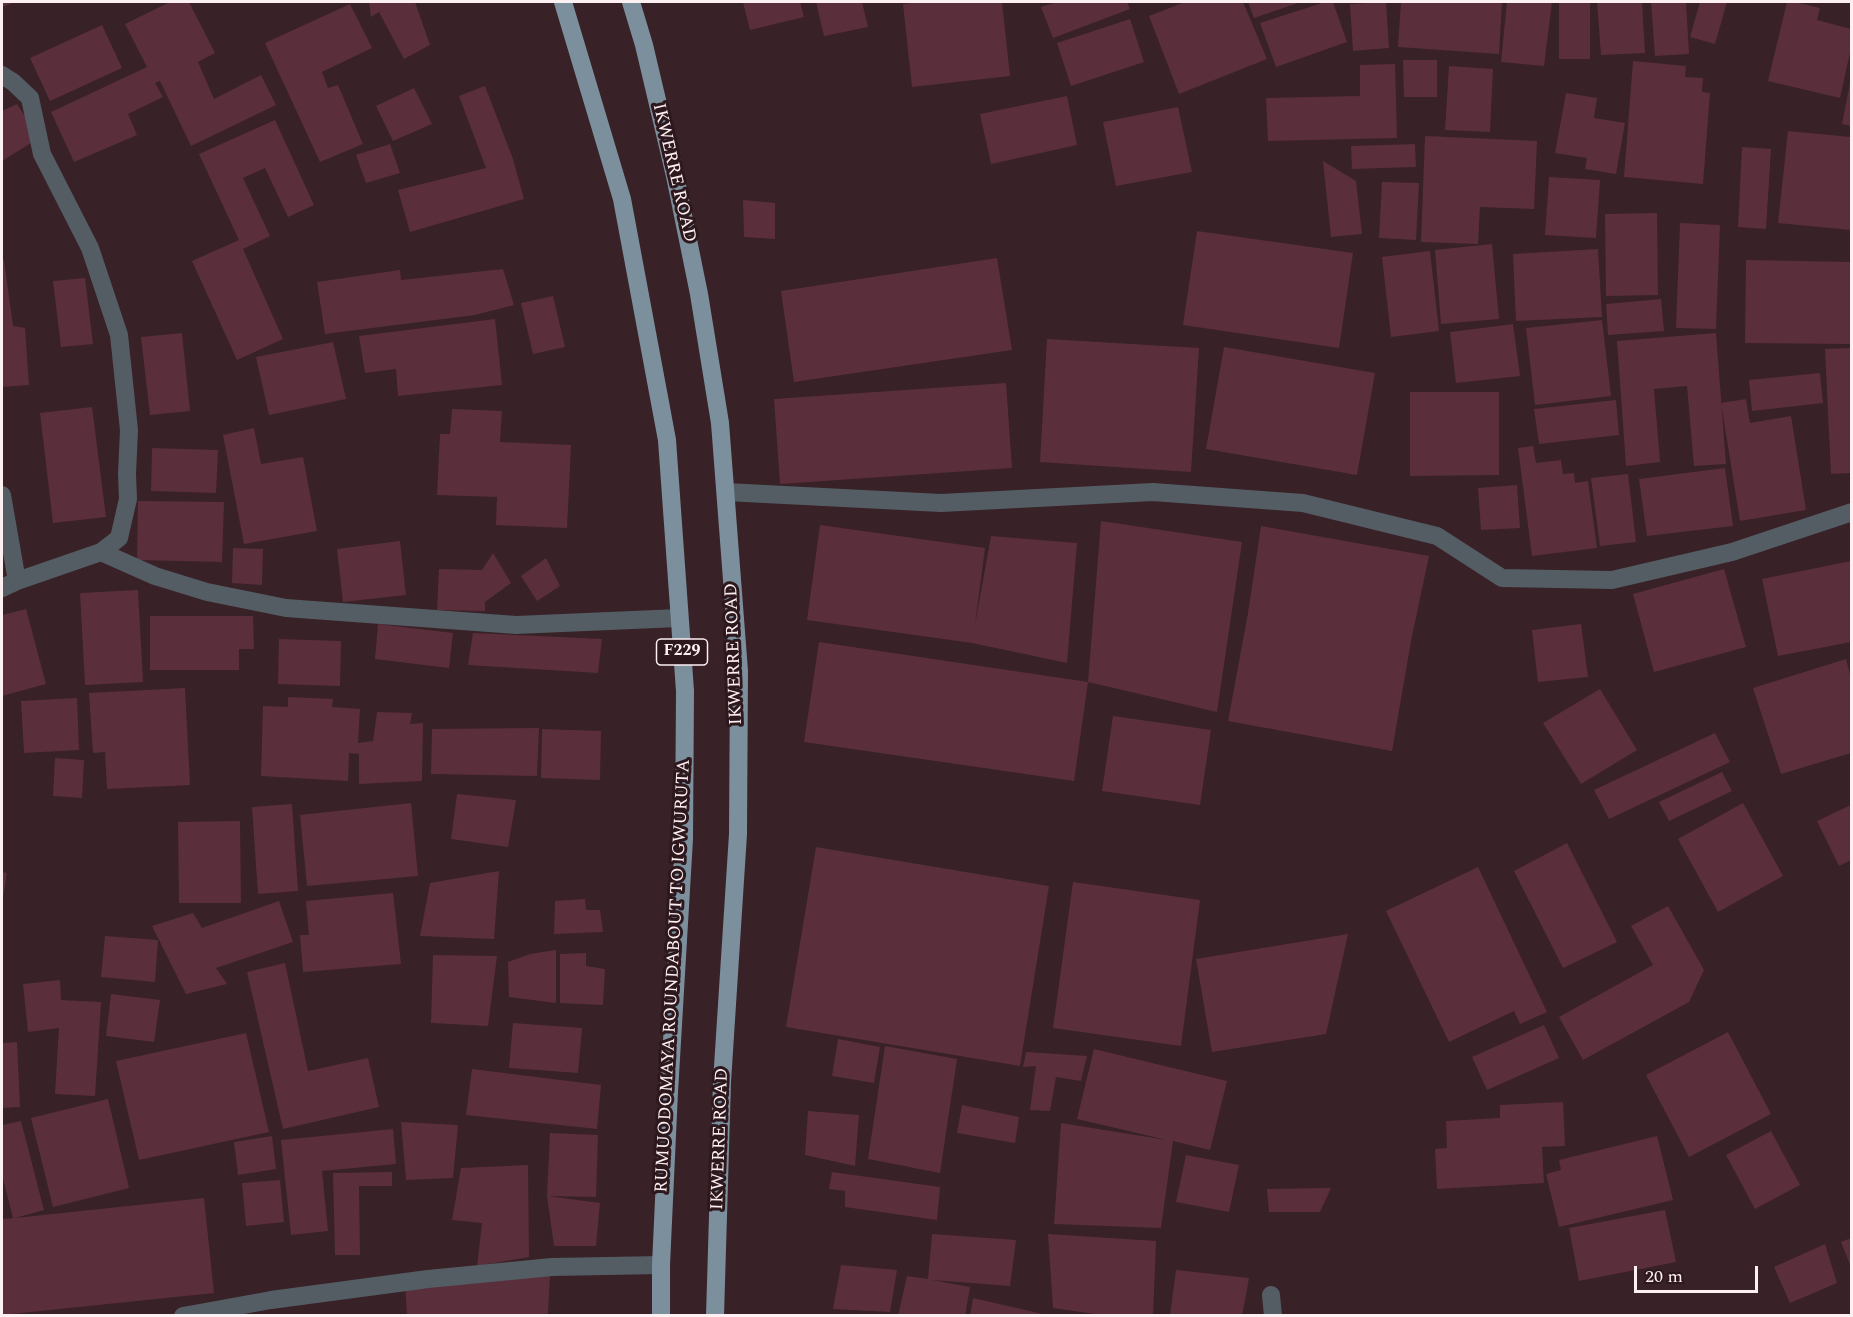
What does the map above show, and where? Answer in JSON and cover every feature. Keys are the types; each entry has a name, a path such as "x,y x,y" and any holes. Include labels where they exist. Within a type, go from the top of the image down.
{"main road":[{"name":"RUMUODOMAYA ROUNDABOUT TO IGWURUTA","path":"563,2 622,199 667,440 685,691 684,839 661,1265 661,1316"},
{"name":"IKWERRE ROAD","path":"631,2 644,45 675,176 699,294 720,423 739,671 738,834 722,1082 715,1316"}],"street":[{"path":"2,75 14,82 30,98 42,154 90,248 120,335 129,430 128,499 119,538 101,552 9,585 2,495"},
{"path":"726,492 941,503 1153,492 1303,503 1437,536 1502,578 1612,580 1732,552 1851,512"},
{"path":"101,552 155,576 207,592 286,608 516,625 679,618"},
{"path":"183,1316 271,1300 428,1279 552,1268 661,1265"},
{"path":"1271,1295 1273,1316"}],"building":[{"path":"2,2 15,2 2,7"},
{"path":"170,2 189,2 215,53 198,62 214,99 261,75 276,105 191,146 160,81 155,83 163,97 128,114 137,135 74,162 51,112 147,67 125,24"},
{"path":"369,2 415,2 430,45 404,59 379,12 371,17"},
{"path":"743,2 800,2 804,17 750,30"},
{"path":"816,2 862,2 868,27 824,36"},
{"path":"1002,2 1010,76 912,87 903,4"},
{"path":"1057,2 1127,2 1130,9 1053,38 1041,7"},
{"path":"1185,2 1243,2 1267,59 1179,94 1149,16"},
{"path":"1248,2 1301,2 1254,18"},
{"path":"1325,2 1333,2 1347,42 1276,67 1260,23"},
{"path":"1386,2 1389,48 1353,51 1350,4"},
{"path":"1401,2 1502,2 1499,54 1398,47"},
{"path":"1507,2 1552,2 1544,66 1501,62"},
{"path":"1559,2 1590,2 1590,59 1559,59"},
{"path":"1597,2 1642,2 1645,53 1601,55"},
{"path":"1651,2 1686,2 1689,54 1655,56"},
{"path":"1700,2 1727,2 1715,44 1690,37"},
{"path":"1787,2 1820,8 1817,20 1851,29 1851,48 1840,98 1768,81"},
{"path":"350,4 372,48 322,72 328,88 338,85 363,144 320,162 265,43"},
{"path":"1130,19 1144,62 1071,86 1057,43"},
{"path":"102,25 122,68 50,101 30,58"},
{"path":"1403,60 1437,60 1437,97 1404,97"},
{"path":"1633,61 1686,66 1685,77 1703,78 1702,92 1710,93 1703,184 1624,177"},
{"path":"1395,64 1397,138 1268,141 1266,98 1360,96 1360,65"},
{"path":"1449,66 1493,69 1490,132 1445,130"},
{"path":"1851,83 1851,126 1842,124"},
{"path":"485,86 513,159 524,199 410,232 398,190 486,168 459,96"},
{"path":"414,88 432,124 393,141 376,106"},
{"path":"1566,93 1597,98 1594,118 1625,123 1616,174 1585,169 1587,158 1555,153"},
{"path":"1067,96 1077,145 991,164 980,114"},
{"path":"17,104 39,138 2,161 2,111"},
{"path":"1178,107 1192,172 1116,186 1103,122"},
{"path":"275,120 314,205 288,217 265,168 243,178 270,236 243,249 283,339 237,360 192,261 239,240 199,154"},
{"path":"1788,131 1851,137 1851,230 1778,223"},
{"path":"1425,136 1537,141 1534,209 1480,207 1478,244 1421,242"},
{"path":"390,144 400,173 366,183 356,155"},
{"path":"1415,144 1416,167 1352,169 1351,146"},
{"path":"1742,147 1771,149 1766,229 1738,227"},
{"path":"1323,161 1356,181 1362,234 1331,237"},
{"path":"1549,177 1600,180 1596,238 1545,235"},
{"path":"1382,182 1419,183 1416,240 1379,238"},
{"path":"743,200 775,203 775,239 744,237"},
{"path":"1657,213 1658,295 1606,296 1605,214"},
{"path":"1680,223 1720,225 1716,329 1676,328"},
{"path":"1197,231 1353,253 1339,348 1183,325"},
{"path":"1492,244 1499,319 1441,324 1435,250"},
{"path":"1598,249 1602,317 1516,321 1513,254"},
{"path":"1430,251 1439,331 1391,337 1382,257"},
{"path":"997,258 1012,350 794,382 781,291"},
{"path":"2,260 4,260 13,326 25,328 29,385 2,387"},
{"path":"1746,260 1851,262 1851,344 1745,343"},
{"path":"503,269 514,305 475,315 325,334 317,282 400,270 401,280"},
{"path":"85,278 93,344 61,347 53,281"},
{"path":"553,296 565,347 533,354 521,303"},
{"path":"1661,299 1664,331 1608,335 1606,304"},
{"path":"495,319 502,385 398,396 396,369 365,373 359,336"},
{"path":"1602,320 1611,396 1535,405 1526,328"},
{"path":"1513,324 1520,376 1456,383 1450,332"},
{"path":"182,333 190,411 150,415 141,337"},
{"path":"1716,333 1726,464 1694,466 1687,386 1654,389 1660,462 1626,466 1617,341"},
{"path":"1047,339 1199,348 1191,472 1040,462"},
{"path":"333,342 346,399 269,415 256,357"},
{"path":"1224,347 1375,373 1357,475 1206,449"},
{"path":"1851,348 1851,473 1831,474 1825,349"},
{"path":"1820,373 1823,403 1752,411 1749,380"},
{"path":"1006,383 1012,468 780,484 774,399"},
{"path":"1410,392 1499,392 1499,475 1410,476"},
{"path":"1746,399 1750,423 1791,416 1806,510 1740,521 1721,403"},
{"path":"1616,400 1619,435 1539,444 1534,409"},
{"path":"92,407 106,517 53,523 40,413"},
{"path":"452,409 502,411 500,442 571,445 567,528 496,525 497,497 437,495 440,434 450,434"},
{"path":"254,428 261,464 303,457 317,531 244,544 223,435"},
{"path":"1533,446 1536,463 1561,460 1563,474 1574,473 1575,483 1588,481 1597,548 1532,556 1518,448"},
{"path":"152,448 218,450 216,493 151,491"},
{"path":"1725,468 1733,526 1647,536 1639,479"},
{"path":"1628,474 1636,542 1600,546 1591,478"},
{"path":"1517,485 1520,528 1481,530 1478,488"},
{"path":"138,501 224,502 222,562 137,560"},
{"path":"1101,521 1242,542 1217,712 1088,682"},
{"path":"820,525 985,548 975,625 991,536 1077,543 1067,663 972,643 807,620"},
{"path":"1261,526 1429,556 1411,641 1392,751 1228,721"},
{"path":"400,541 406,595 343,602 337,549"},
{"path":"233,548 263,549 262,585 232,583"},
{"path":"493,553 511,583 485,602 485,611 437,610 439,569 482,570"},
{"path":"546,558 560,586 537,601 521,576"},
{"path":"1851,561 1851,642 1778,656 1762,579"},
{"path":"1724,569 1746,647 1654,672 1633,594"},
{"path":"138,590 143,682 85,685 80,593"},
{"path":"26,609 46,684 2,696 2,615"},
{"path":"150,616 253,616 254,649 239,649 239,670 150,670"},
{"path":"378,624 453,633 449,668 375,659"},
{"path":"1581,624 1588,677 1538,682 1532,630"},
{"path":"473,633 602,639 598,673 468,665"},
{"path":"279,639 341,641 340,686 278,684"},
{"path":"819,642 1088,682 1074,781 804,742"},
{"path":"1846,659 1851,679 1851,753 1781,774 1753,688"},
{"path":"185,688 190,785 107,789 105,752 93,753 89,693"},
{"path":"1600,689 1637,750 1581,784 1543,723"},
{"path":"288,697 333,699 332,707 360,709 358,743 373,741 377,712 412,713 410,724 423,723 422,781 359,784 359,754 349,753 348,781 261,776 263,706 288,707"},
{"path":"77,698 79,750 24,753 21,701"},
{"path":"1113,716 1211,730 1200,805 1102,791"},
{"path":"539,728 537,776 431,774 432,729"},
{"path":"542,729 601,731 600,780 541,778"},
{"path":"1715,733 1730,762 1609,819 1594,790"},
{"path":"55,758 84,760 82,798 53,796"},
{"path":"1722,772 1732,791 1669,821 1659,802"},
{"path":"457,794 516,800 508,847 451,839"},
{"path":"411,803 418,876 307,886 300,815"},
{"path":"1743,803 1783,876 1718,912 1678,839"},
{"path":"292,804 298,891 258,894 252,807"},
{"path":"1851,805 1851,860 1839,866 1817,821"},
{"path":"240,821 241,903 179,903 178,822"},
{"path":"1567,843 1617,942 1563,968 1514,871"},
{"path":"816,847 1049,886 1020,1066 786,1027"},
{"path":"1478,867 1547,1012 1520,1024 1514,1011 1449,1042 1386,911"},
{"path":"499,871 494,939 420,936 430,883"},
{"path":"2,872 7,873 3,897 2,896"},
{"path":"1073,882 1200,900 1181,1046 1053,1028"},
{"path":"393,893 401,964 303,972 300,935 309,935 306,901"},
{"path":"585,899 586,910 600,910 603,932 554,934 555,901"},
{"path":"279,901 293,942 216,968 227,984 186,994 152,926 193,913 202,928"},
{"path":"1668,906 1704,970 1689,1002 1583,1060 1559,1017 1653,965 1631,926"},
{"path":"1348,934 1326,1034 1212,1052 1196,959"},
{"path":"105,936 158,940 155,982 101,977"},
{"path":"556,950 556,1003 509,997 508,962 530,954"},
{"path":"586,953 586,966 605,969 603,1005 560,1003 560,954"},
{"path":"433,955 497,956 488,1026 431,1023"},
{"path":"285,963 308,1071 368,1058 379,1107 283,1129 247,972"},
{"path":"60,980 61,1000 101,1002 95,1096 55,1094 59,1028 28,1032 23,984"},
{"path":"111,994 160,1000 154,1042 106,1036"},
{"path":"513,1023 582,1028 578,1073 509,1068"},
{"path":"1544,1025 1559,1058 1487,1090 1472,1057"},
{"path":"1728,1032 1771,1114 1689,1157 1646,1075"},
{"path":"246,1033 269,1132 139,1160 116,1061"},
{"path":"838,1039 880,1047 874,1083 832,1076"},
{"path":"17,1042 20,1107 2,1108 2,1043"},
{"path":"885,1046 957,1059 940,1173 868,1159"},
{"path":"1094,1049 1227,1081 1210,1150 1173,1141 1161,1228 1054,1224 1061,1123 1167,1140 1077,1119"},
{"path":"1026,1052 1087,1056 1081,1081 1056,1077 1050,1111 1030,1110 1036,1066 1023,1067"},
{"path":"472,1069 601,1085 597,1129 466,1115"},
{"path":"108,1099 129,1188 53,1207 31,1118"},
{"path":"1563,1102 1565,1146 1542,1147 1544,1183 1437,1189 1435,1149 1447,1148 1446,1121 1500,1118 1500,1105"},
{"path":"962,1105 1019,1117 1015,1143 957,1133"},
{"path":"808,1111 859,1115 855,1166 805,1155"},
{"path":"21,1121 44,1210 15,1218 204,1198 214,1293 2,1315 2,1219 13,1218 2,1175 2,1125"},
{"path":"401,1122 458,1125 453,1178 406,1180"},
{"path":"393,1129 396,1164 322,1171 328,1231 291,1235 281,1140"},
{"path":"1771,1131 1800,1185 1755,1209 1726,1155"},
{"path":"550,1133 598,1135 596,1197 547,1196"},
{"path":"272,1136 276,1169 238,1175 234,1142"},
{"path":"1657,1136 1673,1200 1559,1227 1546,1174 1561,1170 1559,1160"},
{"path":"1186,1155 1239,1165 1229,1212 1176,1202"},
{"path":"528,1165 529,1257 477,1266 482,1223 452,1220 461,1168"},
{"path":"392,1172 392,1186 359,1186 360,1255 335,1255 333,1173"},
{"path":"832,1172 940,1187 937,1220 845,1207 845,1191 829,1189"},
{"path":"280,1180 284,1222 246,1226 242,1183"},
{"path":"1331,1188 1320,1212 1269,1212 1267,1189"},
{"path":"547,1196 600,1203 596,1246 554,1246"},
{"path":"1665,1210 1676,1262 1579,1281 1569,1228"},
{"path":"932,1234 1016,1240 1010,1286 932,1280 970,1287 965,1316 898,1316 907,1276 928,1279"},
{"path":"1048,1234 1156,1241 1153,1316 1108,1316 1053,1308"},
{"path":"1851,1238 1851,1267 1841,1242"},
{"path":"1825,1244 1837,1283 1790,1303 1774,1267"},
{"path":"841,1265 897,1270 890,1312 833,1309"},
{"path":"1176,1270 1249,1278 1242,1316 1170,1316"},
{"path":"550,1276 548,1313 545,1316 407,1316 405,1282"},
{"path":"973,1298 1047,1315 1047,1316 970,1316"}]}
